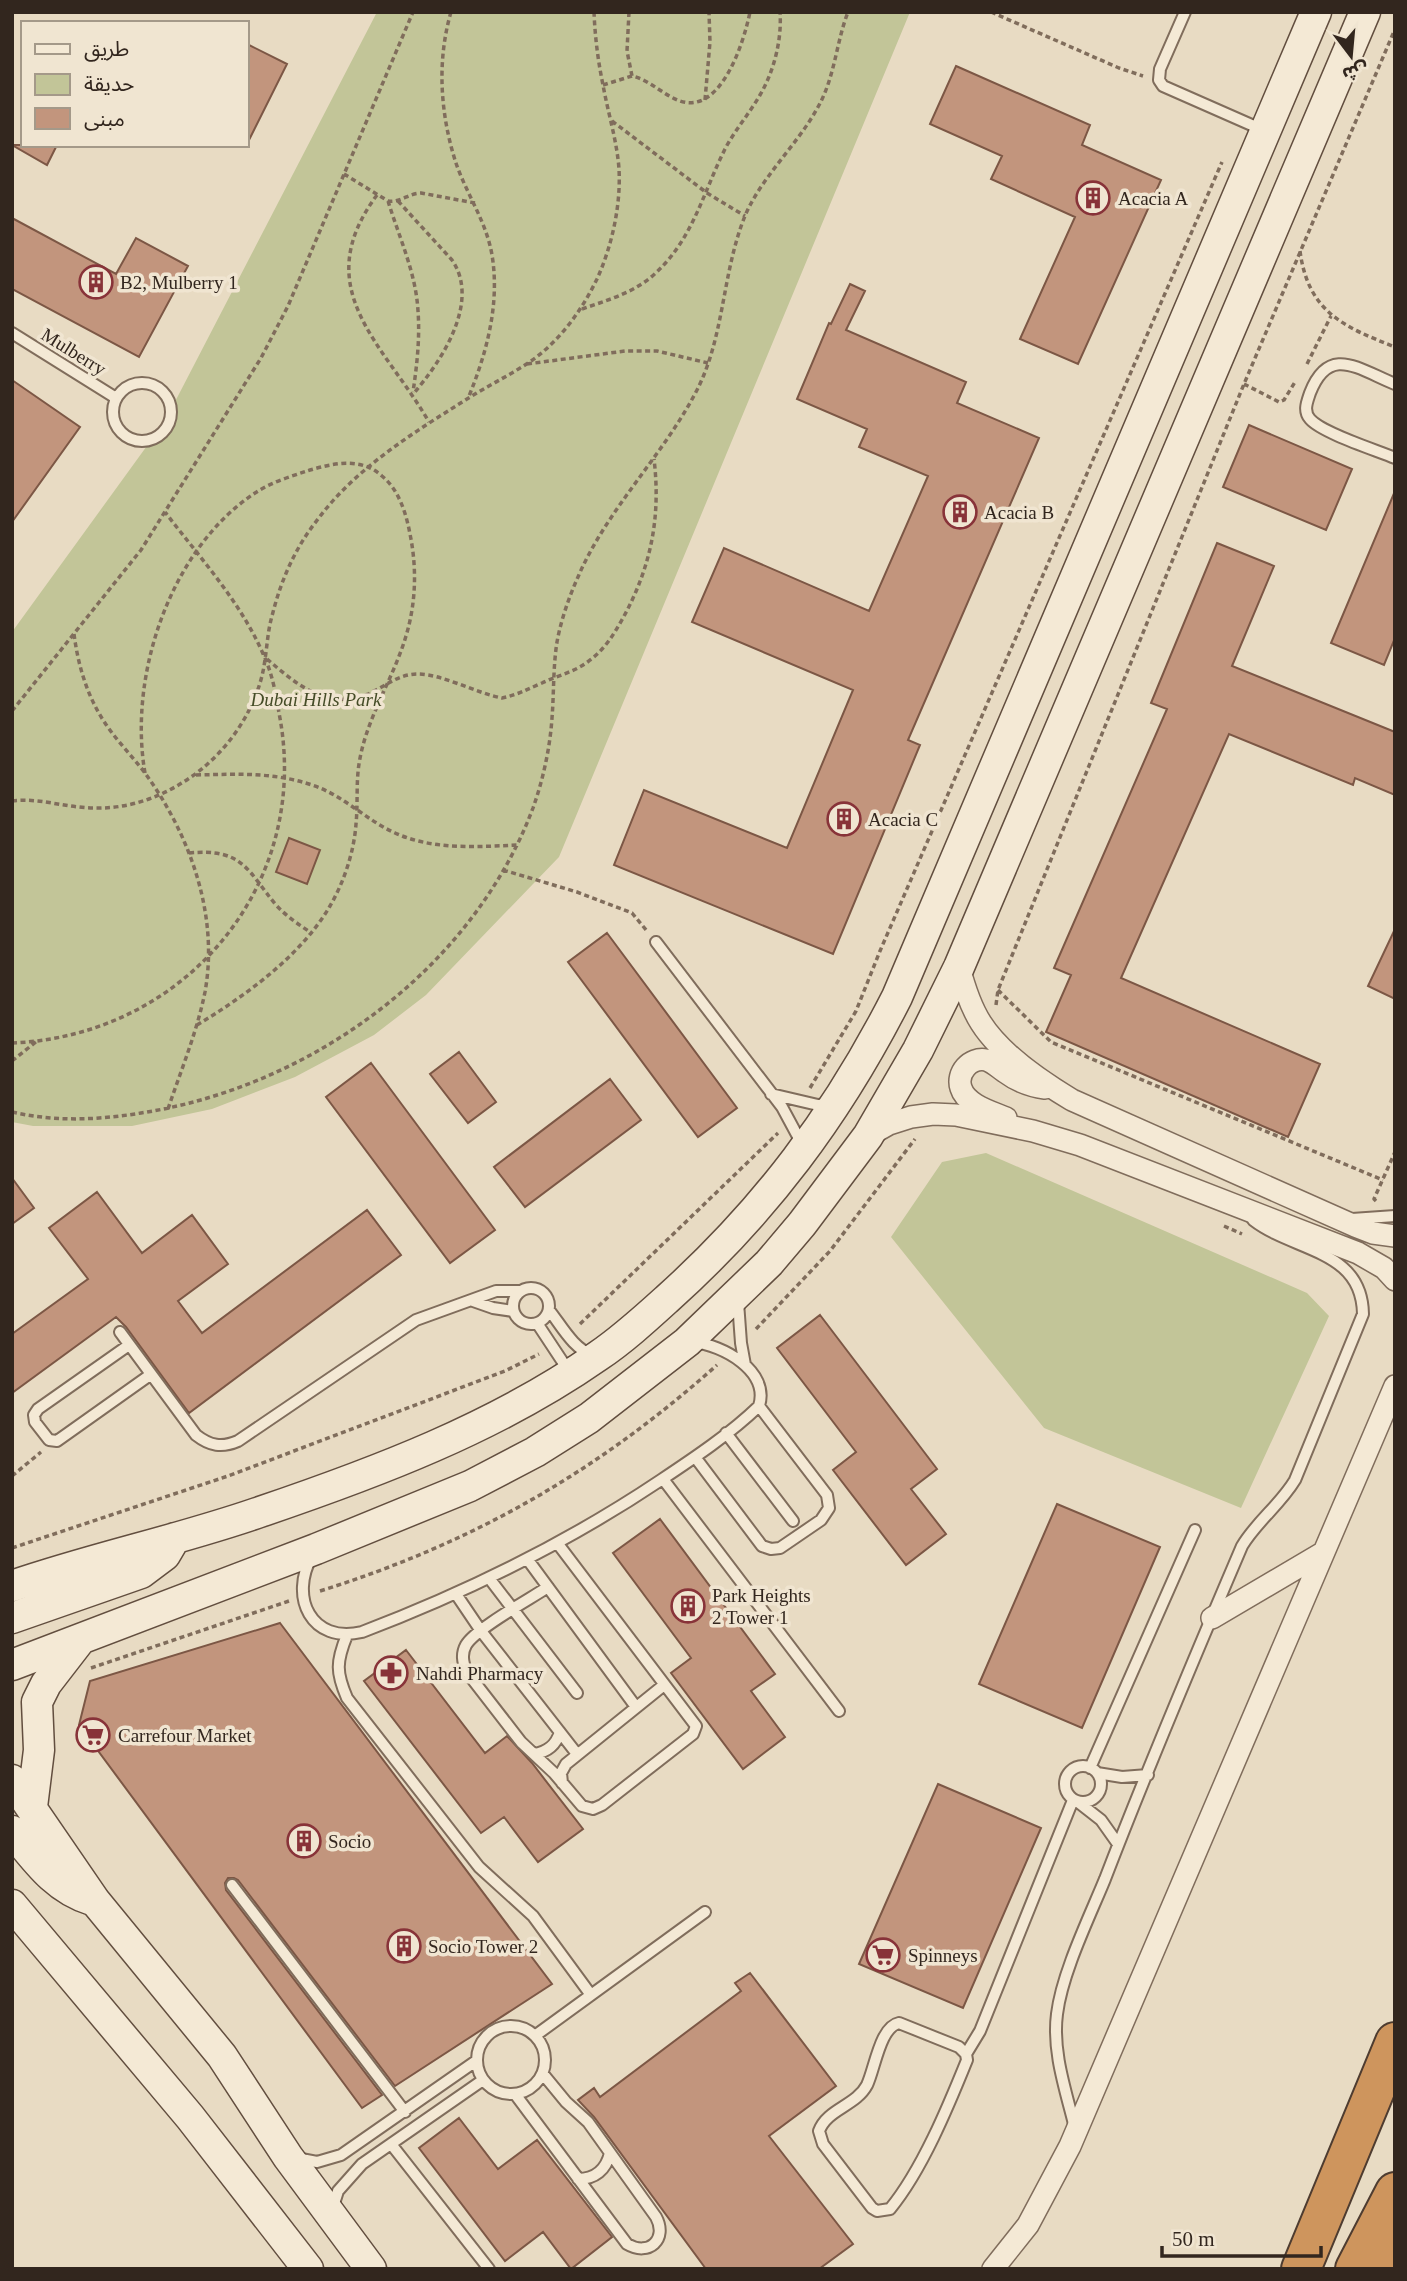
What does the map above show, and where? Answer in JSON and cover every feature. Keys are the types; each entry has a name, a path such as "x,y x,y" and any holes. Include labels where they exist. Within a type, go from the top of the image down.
{"highway":[{"path":"1301,2269 1395,2042"},
{"path":"1355,2269 1395,2192"},
{"path":"1388,2269 1395,2253"}],"main road":[{"path":"12,1586 54,1571 255,1514 340,1484 446,1441 519,1405 599,1356 708,1262 762,1204 837,1104 897,997 1253,126 1315,12"},
{"path":"12,1665 316,1549 470,1486 535,1452 589,1418 687,1342 737,1295 802,1224 868,1136 918,1050 959,967 1366,12"},
{"path":"12,1618 141,1573 165,1555 176,1538"},
{"path":"12,1570 54,1571"},
{"path":"32,1808 39,1750 37,1702 46,1684 80,1639"},
{"path":"12,1780 96,1901 222,2056 288,2157 371,2269"},
{"path":"12,1831 54,1880 80,1896 96,1901"},
{"path":"12,1905 190,2117 308,2269"}],"street":[{"path":"959,967 967,996 981,1023 1000,1046 1051,1088 1072,1100 1373,1233 1394,1223"},
{"path":"1033,1131 967,1098 961,1089 960,1078 965,1068 973,1062 984,1060 1020,1081 1035,1087 1051,1088"},
{"path":"868,1136 889,1124 933,1114 956,1115 1033,1131 1080,1145 1358,1253 1384,1268 1395,1280"},
{"path":"993,2269 1028,2225 1076,2132 1395,1386"},
{"path":"1212,1618 1324,1552"}],"lane":[{"path":"1185,12 1160,69 1158,80 1163,86 1253,126"},
{"name":"Mulberry","path":"12,333 116,398"},
{"path":"1395,384 1347,364 1333,365 1316,377 1306,405 1307,415 1318,426 1395,458"},
{"path":"140,383 159,388 171,403 172,412 166,431 149,441 139,442 122,434 113,417 116,398 131,385 140,383"},
{"path":"656,942 771,1094 790,1121 804,1149"},
{"path":"771,1094 818,1105 837,1104"},
{"path":"1076,2132 1057,2053 1057,2014 1067,1977 1118,1844 1249,1533 1278,1504 1294,1480 1360,1327 1363,1314 1360,1287 1346,1268 1272,1232 1241,1208"},
{"path":"120,1332 197,1435 216,1446 238,1441 416,1320 446,1308 496,1291 520,1291 533,1287 548,1297 549,1310 537,1324"},
{"path":"520,1291 513,1300 513,1311 520,1321 537,1324 570,1373"},
{"path":"316,1549 302,1580 303,1597 308,1611 318,1624 331,1632 347,1635 456,1594 528,1560 625,1505 695,1457 759,1406 761,1392 745,1365 737,1295"},
{"path":"473,1301 513,1311"},
{"path":"549,1310 568,1335 589,1355 599,1356"},
{"path":"687,1342 717,1347 745,1365"},
{"path":"130,1345 36,1411 35,1422 53,1442 150,1375"},
{"path":"695,1457 762,1546 780,1548 821,1520 828,1508 827,1495 759,1406"},
{"path":"726,1433 793,1521"},
{"path":"663,1479 839,1711"},
{"path":"1094,1771 1195,1530"},
{"path":"548,1587 468,1641 464,1648 463,1664 521,1742 582,1806 598,1808 693,1734 696,1726 558,1544"},
{"path":"528,1560 636,1707"},
{"path":"489,1578 577,1693"},
{"path":"456,1594 481,1631 578,1755"},
{"path":"347,1635 337,1668 347,1698 479,1867 533,1916 591,1995"},
{"path":"562,1783 563,1768 664,1685"},
{"path":"534,1754 554,1745 559,1732"},
{"path":"1118,1844 1101,1821 1065,1789 1067,1776 1077,1767 1122,1777 1148,1775"},
{"path":"1076,1801 1087,1802 1100,1790 1100,1782 1094,1771"},
{"path":"966,2054 959,2047 905,2024 894,2024 887,2031 861,2094 821,2124 820,2138 823,2144 877,2211 890,2209 906,2187 926,2149 964,2065 966,2054 980,2031 1076,1801"},
{"path":"232,1885 405,2112"},
{"path":"536,2035 705,1912"},
{"path":"514,2025 526,2028 536,2035 543,2046 546,2060 543,2074 536,2084 515,2094 502,2093 483,2080 476,2061 478,2049 483,2039 492,2031 514,2025"},
{"path":"288,2157 317,2162 341,2155 476,2061"},
{"path":"515,2094 627,2245 635,2249 651,2247 658,2241 660,2225 581,2115 566,2102 543,2074"},
{"path":"330,2216 338,2191 362,2164 483,2080"},
{"path":"391,2144 489,2269"},
{"path":"578,2179 586,2179 599,2173 610,2153"}],"path":[{"path":"12,710 141,550 261,358 283,316 413,12"},
{"path":"451,12 441,63 444,113 455,161 475,203 492,254 494,294 489,334 479,373 469,397"},
{"path":"12,801 51,802 105,809 133,805 159,796 194,775 216,757 249,710 260,683 271,619 281,583 297,550 318,519 342,491 369,467 429,423 547,349 580,310 610,243 617,206 619,169 596,47 594,12"},
{"path":"629,12 626,38 632,76"},
{"path":"705,100 710,42 709,12"},
{"path":"603,85 632,76 682,102 705,100 721,85 736,54 750,12"},
{"path":"580,310 622,295 649,278 672,256 696,217 725,149 760,95 772,68 780,39 780,12"},
{"path":"12,1112 33,1117 73,1120 112,1118 168,1109 241,1088 282,1071 321,1050 396,995 432,962 466,925 495,887 534,805 545,764 552,721 557,643 578,577 593,546 688,407 708,363 720,325 731,261 745,215 821,103 848,12"},
{"path":"991,12 1119,68 1158,80"},
{"path":"981,1023 995,1009 998,990 1244,384 1395,29"},
{"path":"610,120 707,193 745,215"},
{"path":"802,1101 856,1011 935,824 1253,126"},
{"path":"344,174 388,201 398,201 414,193 421,193 475,203"},
{"path":"377,195 365,211 354,238 349,267 350,286 363,323 413,394 429,423"},
{"path":"388,201 409,264 418,310 418,356 413,394"},
{"path":"398,201 452,260 458,269 464,290 460,311 446,347 413,394"},
{"path":"1300,251 1306,281 1331,316 1356,331 1395,347"},
{"path":"1304,369 1331,316"},
{"path":"527,364 625,351 657,351 708,363"},
{"path":"1244,384 1279,402 1284,400 1298,379"},
{"path":"265,658 306,691 326,698 347,699 368,694 402,676 421,674 502,698 515,696 580,667 602,650 623,617 650,557 657,508 654,458"},
{"path":"145,773 140,745 150,657 156,631 167,604 196,552 225,517 256,493 289,476 326,466 357,462 382,476 393,489 407,515 414,550 412,607 405,638 370,718 359,764 354,842 340,887 329,908 282,963 255,986 197,1026"},
{"path":"12,1042 65,1035 104,1023 142,1006 177,984 209,958 241,919 260,881 279,827 286,778 284,736 265,658 227,591 164,512"},
{"path":"74,634 79,665 90,694 104,722 145,773 159,796 196,869 205,912 209,958 197,1026 168,1109"},
{"path":"194,775 257,774 286,778 332,792 395,833 430,844 517,845"},
{"path":"189,853 216,853 241,863 260,881 277,905 310,932"},
{"path":"503,870 577,892 632,914 656,942"},
{"path":"998,990 1051,1042 1383,1180"},
{"path":"12,1060 39,1040"},
{"path":"741,1343 830,1251 933,1114"},
{"path":"568,1335 790,1121"},
{"path":"1394,1223 1374,1199 1395,1152"},
{"path":"12,1548 228,1476 505,1371 553,1347"},
{"path":"79,1672 370,1575 436,1549 518,1509 597,1462 695,1385 730,1353"},
{"path":"12,1476 53,1442"}],"green space":[{"name":"Dubai Hills Park","path":"377,12 910,12 559,857 426,995 374,1035 295,1077 212,1109 132,1126 33,1126 12,1122 12,632 165,421"},
{"path":"986,1153 1307,1293 1329,1316 1241,1508 1044,1428 891,1237 942,1162"}],"building":[{"path":"248,44 287,64 248,142"},
{"name":"Acacia A","path":"956,66 1090,125 1082,145 1161,180 1078,364 1020,339 1075,217 991,179 1002,156 930,124"},
{"path":"12,145 56,147 47,165"},
{"name":"B2, Mulberry 1","path":"12,218 116,274 136,238 188,266 139,357 12,289"},
{"name":"Acacia B","path":"850,284 865,291 846,330 966,382 957,403 1039,438 908,740 920,745 833,954 614,865 644,790 787,848 853,690 692,622 724,548 869,611 928,476 859,447 867,429 797,399 829,323 831,324"},
{"path":"12,380 80,427 12,522"},
{"path":"1249,425 1352,469 1326,530 1223,487"},
{"path":"1395,491 1395,638 1384,665 1331,643"},
{"path":"1217,543 1274,566 1232,666 1395,732 1395,795 1355,778 1353,785 1229,734 1121,978 1320,1064 1288,1137 1046,1032 1071,975 1054,968 1167,709 1151,703"},
{"path":"289,838 320,850 307,884 276,872"},
{"path":"1395,929 1395,999 1368,986"},
{"path":"607,933 737,1108 698,1137 568,962"},
{"path":"459,1052 496,1102 468,1123 430,1074"},
{"path":"371,1063 495,1230 450,1263 326,1097"},
{"path":"610,1079 641,1120 525,1207 494,1167"},
{"path":"12,1178 34,1208 12,1224"},
{"path":"97,1192 142,1253 192,1215 228,1264 178,1301 202,1333 367,1210 401,1255 189,1413 116,1317 12,1393 12,1334 88,1279 49,1228"},
{"path":"820,1315 937,1469 911,1489 946,1534 906,1565 833,1470 856,1452 777,1348"},
{"path":"1057,1504 1160,1547 1082,1728 979,1684"},
{"name":"Park Heights 2 Tower 1","path":"660,1519 775,1674 751,1691 785,1737 743,1769 671,1673 691,1658 613,1553"},
{"name":"Socio","path":"280,1623 552,1984 395,2086 238,1880 228,1878 225,1883 226,1890 382,2095 362,2108 79,1725 90,1681"},
{"path":"406,1650 485,1753 507,1736 532,1763 583,1829 538,1862 504,1817 481,1833 364,1681"},
{"path":"938,1784 1041,1828 963,2008 859,1964"},
{"path":"750,1973 836,2086 769,2136 853,2244 819,2269 706,2269 594,2117 578,2100 594,2088 600,2097 741,1991 735,1983"},
{"path":"459,2118 498,2169 537,2140 612,2237 571,2269 543,2232 505,2261 419,2148"}],"place":[{"name":"Acacia A","path":"1093,198"},
{"name":"B2, Mulberry 1","path":"96,282"},
{"name":"Acacia B","path":"960,512"},
{"name":"Acacia C","path":"844,819"},
{"name":"Park Heights 2 Tower 1","path":"688,1606"},
{"name":"Nahdi Pharmacy","path":"391,1673"},
{"name":"Carrefour Market","path":"93,1735"},
{"name":"Socio","path":"304,1841"},
{"name":"Socio Tower 2","path":"404,1946"},
{"name":"Spinneys","path":"883,1955"}]}
